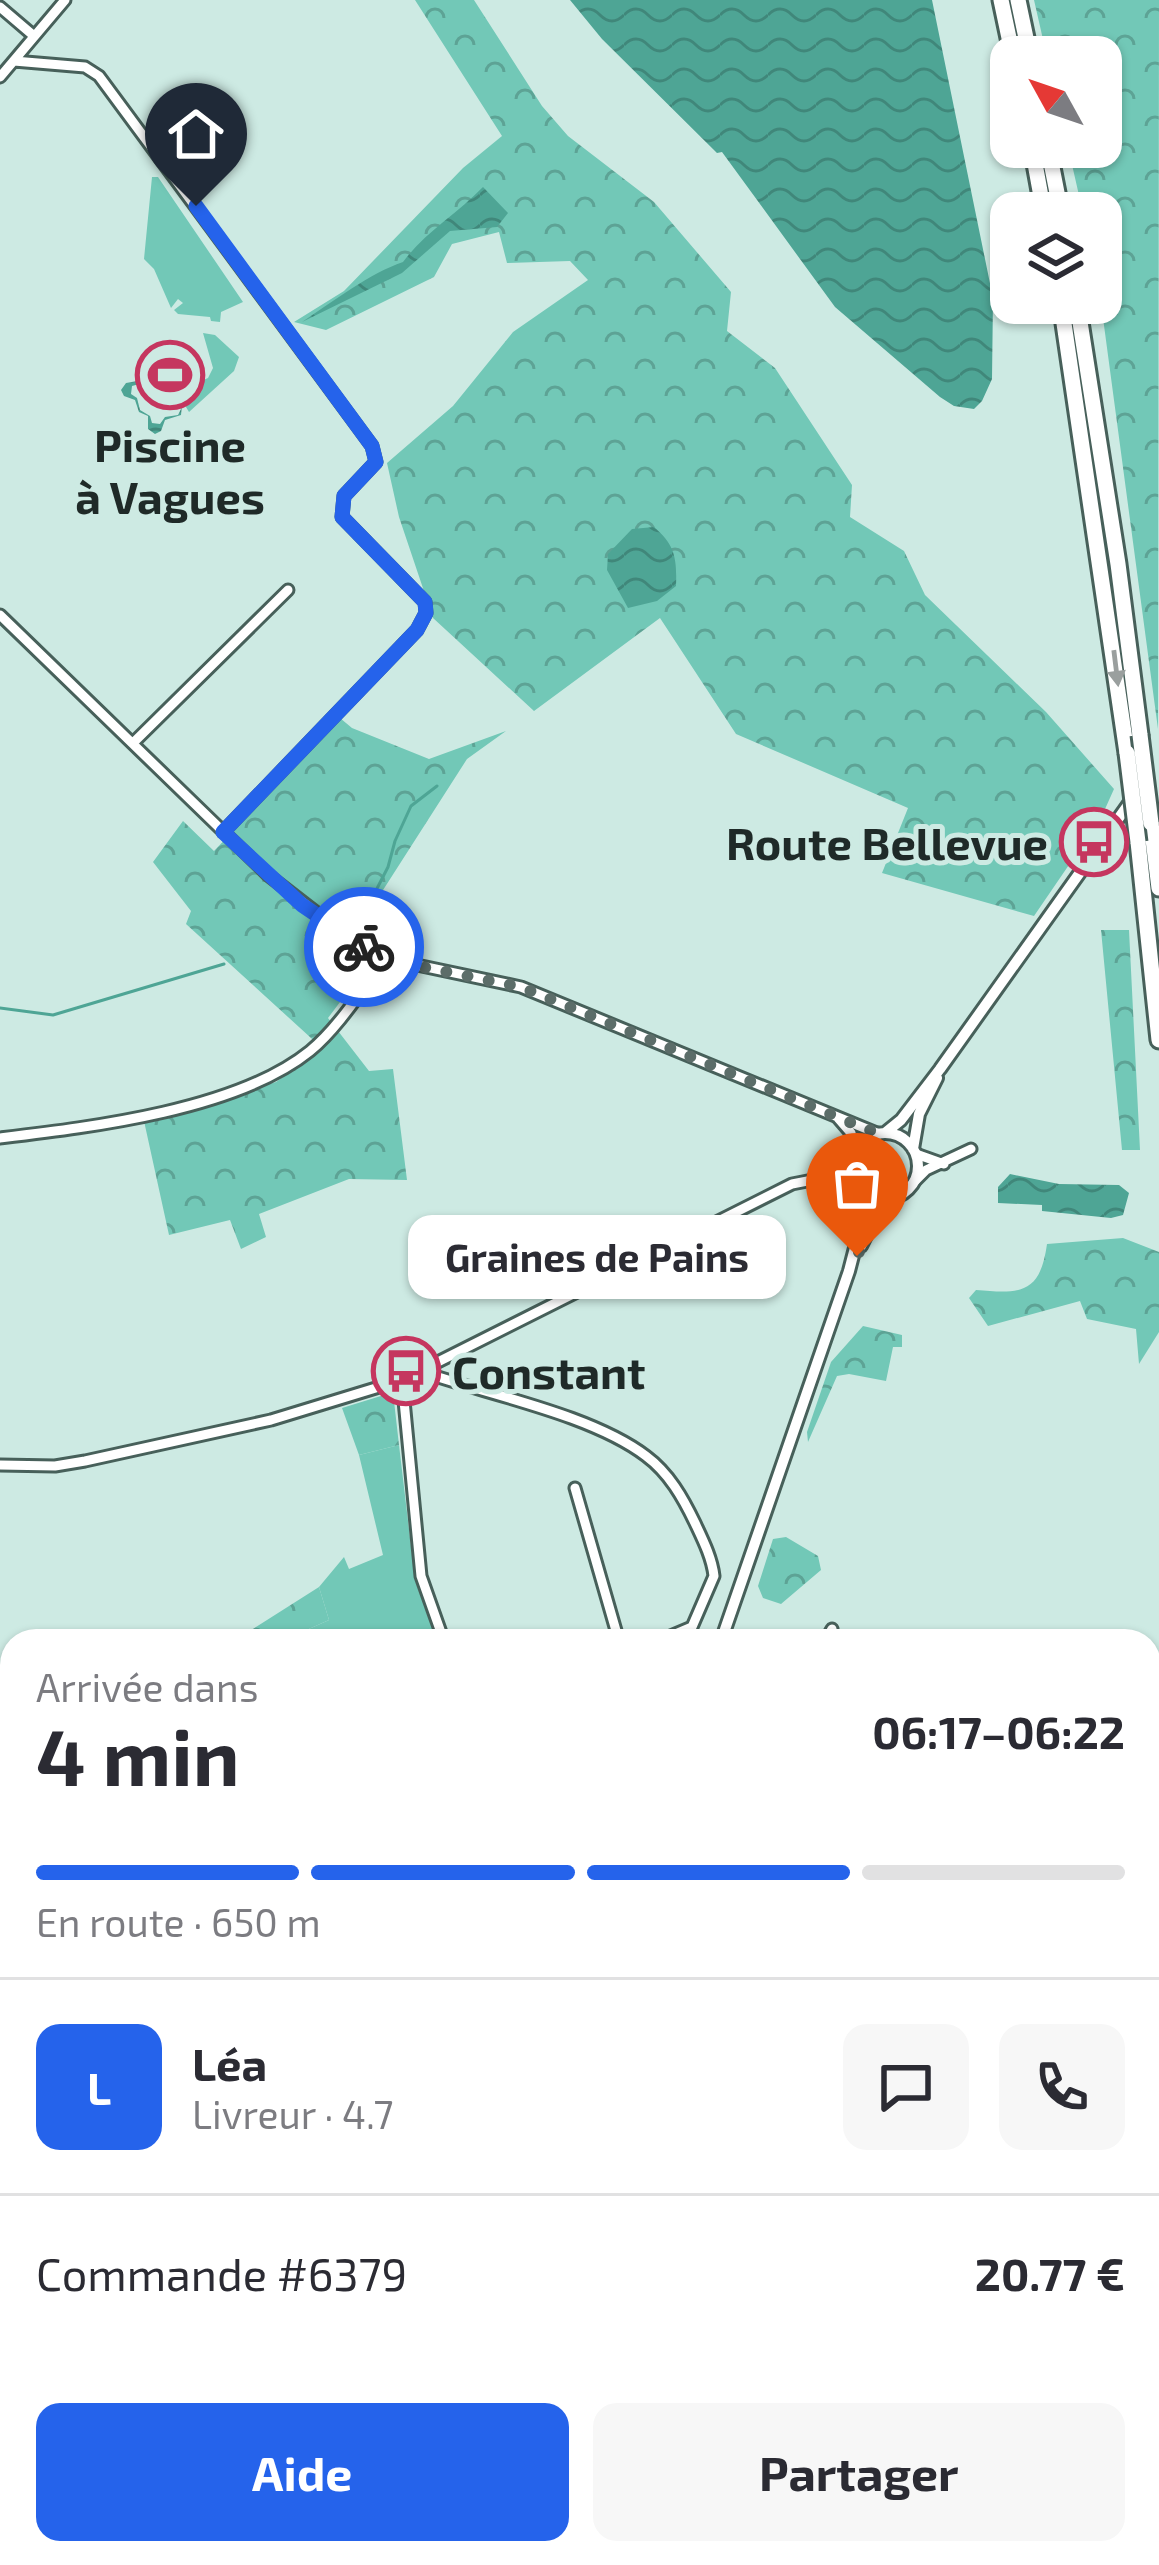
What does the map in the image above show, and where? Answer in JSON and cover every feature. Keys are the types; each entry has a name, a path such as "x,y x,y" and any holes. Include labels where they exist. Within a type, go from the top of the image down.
{"highway":[{"path":"1001,0 1009,36"},
{"path":"1018,0 1026,36"},
{"path":"1064,324 1127,753 1159,1040"},
{"path":"1080,324 1159,888"}],"street":[{"path":"0,77 64,0"},
{"path":"0,7 34,36"},
{"path":"14,61 85,67 99,76 372,446 376,462 344,496 342,517 425,602 426,613 417,630 223,832"},
{"path":"133,743 288,590"},
{"path":"0,615 315,915 386,958 521,987 761,1088 906,1141 915,1152 944,1164"},
{"path":"833,1176 865,1140 901,1120 1159,761"},
{"path":"0,1138 158,1114 278,1075 315,1047 386,958"},
{"path":"914,1182 916,1123 940,1069"},
{"path":"725,1629 850,1270 864,1213 851,1133 834,1114"},
{"path":"850,1270 876,1216 891,1198 926,1170 971,1149"},
{"path":"0,1465 86,1462 271,1420 402,1380 792,1184 833,1176 891,1198"},
{"path":"420,1370 493,1391 596,1430 646,1455 666,1474 692,1517 714,1576 687,1629"},
{"path":"402,1380 421,1576 440,1629"},
{"path":"575,1488 616,1629"}],"green space":[{"path":"415,0 474,0 542,106 568,136 654,202 731,292 727,331 775,368 852,485 850,517 904,551 925,595 1046,712 1114,789 1101,818 1034,916 882,873 908,808 736,734 660,618 534,711 433,618 399,517 387,463 453,406 513,332 588,280 570,261 507,263 499,232 452,244 434,277 326,330 294,322 344,291 463,168 502,136"},
{"path":"1034,0 1159,0 1158,729 1104,324 1122,324 1122,192 1078,192 1073,168 1122,168 1122,36 1042,36"},
{"path":"152,177 158,177 243,302 221,312 220,322 178,314 174,310 183,303 178,299 171,308 154,269 144,259"},
{"path":"203,333 215,335 239,357 234,371 189,412 178,391 208,378 213,368"},
{"path":"340,718 352,728 429,759 506,731 467,759 376,901 362,973 328,1018 369,1071 393,1069 407,1180 349,1179 259,1214 266,1237 241,1249 230,1220 169,1235 144,1121 276,1082 322,1048 186,924 191,911 153,862 183,821 214,851"},
{"path":"1101,930 1129,930 1140,1150 1122,1150"},
{"path":"1123,1238 1159,1252 1159,1332 1139,1364 1136,1329 1087,1319 1080,1301 988,1326 969,1298 976,1290 1005,1292 1026,1287 1039,1273 1047,1244"},
{"path":"863,1326 902,1335 902,1347 893,1347 886,1381 837,1376 808,1442 807,1432 831,1362"},
{"path":"384,1395 394,1401 399,1445 359,1455 342,1408"},
{"path":"399,1445 415,1580 433,1629 309,1629 329,1620 319,1587 344,1557 349,1569 383,1555 359,1455"},
{"path":"786,1537 818,1556 821,1570 781,1604 763,1598 758,1586 773,1539"},
{"path":"319,1587 329,1620 309,1629 253,1629"}],"water":[{"path":"570,0 932,0 990,283 992,379 982,401 974,409 954,406 835,307 722,152 717,153 602,39"},
{"path":"483,187 508,213 497,227 450,231 402,273 302,322 365,280 403,262"},
{"name":"Piscine à Vagues","path":"155,349 176,353 194,369 175,383 165,399 148,391 155,369 150,381 132,386 131,394 137,398 140,410 150,416 152,423 178,415 178,404 182,405 181,415 165,420 155,434 148,429 148,416 139,412 135,400 121,390 126,383 149,379 148,363"},
{"path":"654,527 673,553 676,586 657,601 628,608 607,570 608,554 632,529"},
{"path":"1010,1174 1059,1184 1119,1185 1129,1193 1123,1215 1111,1218 1042,1211 1042,1205 998,1203 998,1187"}],"waterway":[{"path":"352,925 367,908 388,867 411,806 437,786"},
{"path":"0,1008 53,1015 224,964"}],"way so far":[{"path":"364,947 403,963 521,987 879,1134 860,1145 853,1172 864,1192 891,1198 876,1216 857,1256"}],"place":[{"name":"Piscine à Vagues","path":"170,375"},
{"name":"Route Bellevue","path":"1094,842"},
{"name":"Graines de Pains","path":"857,1256"},
{"name":"Constant","path":"406,1371"}],"route":[{"path":"196,206 372,446 376,462 344,496 342,517 425,602 426,613 417,630 223,832 302,905 364,947"}]}
